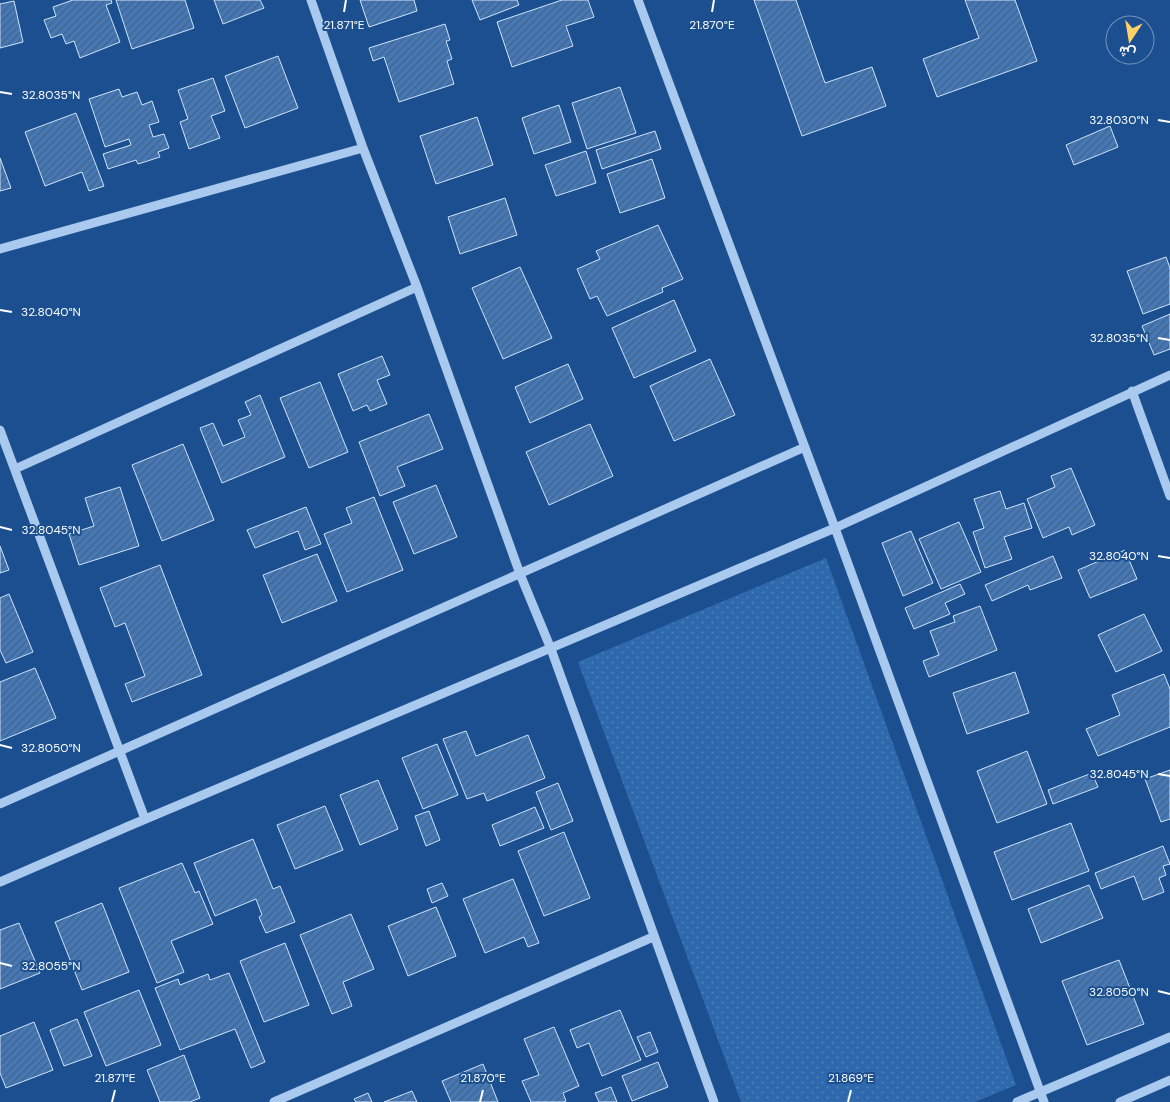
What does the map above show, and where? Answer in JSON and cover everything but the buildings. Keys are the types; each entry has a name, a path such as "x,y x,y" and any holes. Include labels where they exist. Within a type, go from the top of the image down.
{"street":[{"path":"311,0 363,148 417,287 714,1102"},
{"path":"638,0 835,528 1044,1102"},
{"path":"0,249 363,148"},
{"path":"15,469 417,287"},
{"path":"0,882 835,528 1170,375"},
{"path":"1132,391 1170,496"},
{"path":"0,430 145,819"},
{"path":"0,804 805,447"},
{"path":"274,1102 653,937"},
{"path":"1017,1102 1170,1037"},
{"path":"1120,1102 1170,1080"}],"shaded area":[{"path":"826,558 1016,1085 975,1102 741,1102 578,662"}]}
